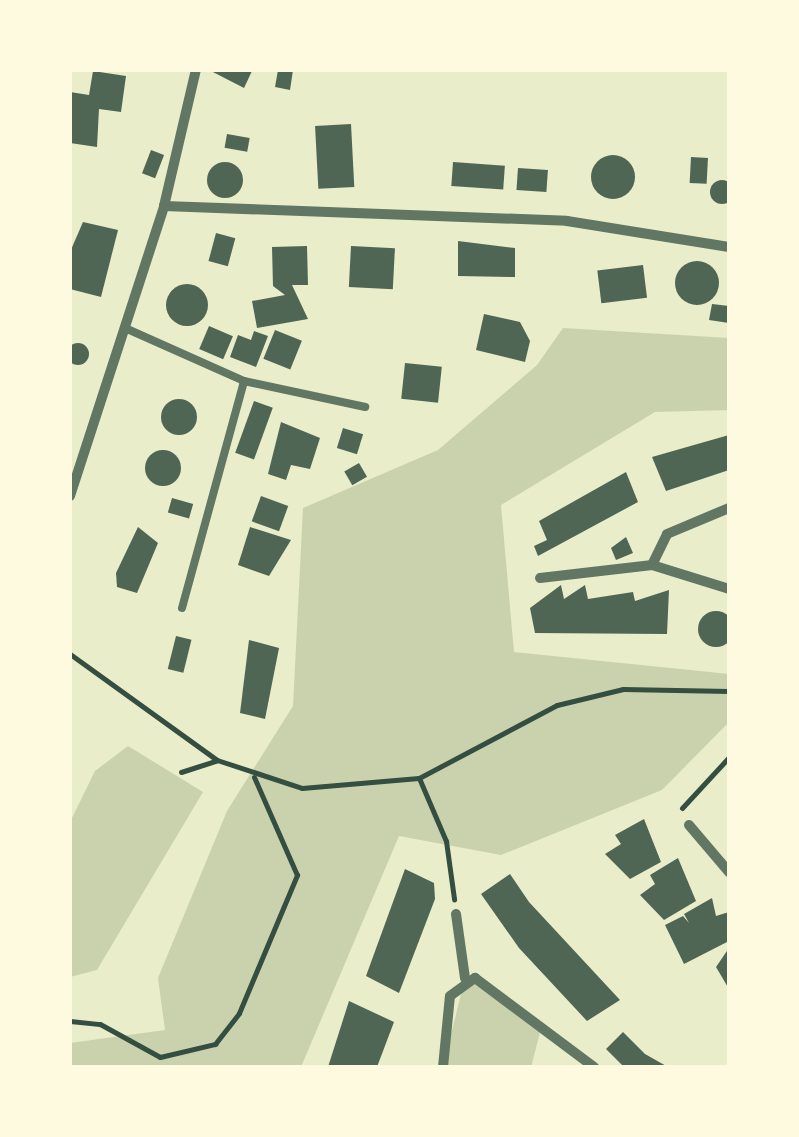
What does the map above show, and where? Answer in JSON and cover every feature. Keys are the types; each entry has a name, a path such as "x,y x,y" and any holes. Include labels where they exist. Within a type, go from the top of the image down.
{"street":[{"path":"70,496 164,206 196,70"},
{"path":"164,206 567,221 729,246"},
{"path":"652,565 667,534 729,508"},
{"path":"540,578 652,565 729,588"},
{"path":"689,825 729,872"},
{"path":"442,1067 450,996 464,978 456,914"},
{"path":"464,978 486,982 594,1067"}],"lane":[{"path":"126,328 244,381 365,407"},
{"path":"182,608 244,381"}],"path":[{"path":"70,654 217,760 253,776 302,788 420,778 557,705 624,690 729,691"},
{"path":"689,825 688,794 729,756"},
{"path":"181,772 217,760"},
{"path":"70,1021 100,1024 160,1057 215,1044 239,1013 297,875 253,776"},
{"path":"420,778 446,841 456,914"}],"green space":[{"path":"563,328 729,338 729,410 655,412 501,505 514,652 729,674 729,722 662,790 501,855 399,836 301,1067 70,1067 70,1043 165,1030 158,978 227,811 293,706 303,508 438,450 537,365"},
{"path":"128,746 203,792 97,970 70,977 70,822 95,771"},
{"path":"465,978 542,1025 531,1067 443,1067"}],"building":[{"path":"209,70 248,70 252,71 244,88"},
{"path":"278,70 293,70 290,90 275,87"},
{"path":"93,71 126,76 121,112 99,109 97,147 70,143 70,92 89,95"},
{"path":"351,124 354,187 318,189 315,126"},
{"path":"227,134 250,138 247,152 225,148"},
{"path":"151,150 164,155 155,178 142,173"},
{"path":"613,155 629,161 635,177 629,193 613,199 597,193 591,177 597,161"},
{"path":"691,157 708,158 707,184 690,183"},
{"path":"225,162 238,167 243,180 238,193 225,198 212,193 207,180 212,167"},
{"path":"453,162 505,166 503,190 451,186"},
{"path":"518,168 548,170 546,192 516,190"},
{"path":"722,180 731,183 731,201 722,204 713,201 710,192 713,183"},
{"path":"83,222 118,230 101,297 70,289 70,252"},
{"path":"216,233 235,238 228,266 208,261"},
{"path":"458,241 515,248 515,277 458,276"},
{"path":"307,246 308,285 292,285 308,319 257,328 252,301 285,295 273,286 272,247"},
{"path":"351,246 395,248 393,289 349,287"},
{"path":"697,261 712,268 719,283 712,298 697,305 682,298 675,283 682,268"},
{"path":"643,265 647,298 601,303 597,271"},
{"path":"187,284 202,290 208,305 202,320 187,326 172,320 166,305 172,290"},
{"path":"712,304 729,306 729,323 709,320"},
{"path":"484,314 520,322 530,341 525,362 476,350"},
{"path":"209,326 233,336 223,359 199,349"},
{"path":"275,330 302,341 290,370 263,359"},
{"path":"254,331 268,336 256,367 230,357 238,335 251,340"},
{"path":"78,343 86,346 86,362 78,365 70,362 67,354 70,346"},
{"path":"405,363 442,367 438,403 401,399"},
{"path":"179,399 192,404 197,417 192,430 179,435 166,430 161,417 166,404"},
{"path":"254,401 273,408 254,460 235,453"},
{"path":"281,422 320,438 310,469 291,465 286,480 268,474"},
{"path":"343,428 363,434 357,454 337,448"},
{"path":"729,435 729,470 666,491 652,457"},
{"path":"163,450 176,455 181,468 176,481 163,486 150,481 145,468 150,455"},
{"path":"359,463 367,477 352,485 344,472"},
{"path":"626,472 638,502 538,556 534,546 547,540 539,521"},
{"path":"261,496 288,506 279,531 252,521"},
{"path":"172,498 193,504 189,518 168,512"},
{"path":"138,527 158,543 137,593 117,587 116,573"},
{"path":"250,527 291,540 269,576 238,565"},
{"path":"626,537 633,553 616,560 611,548"},
{"path":"561,585 564,599 585,585 588,599 633,592 635,601 669,590 667,634 535,633 530,608"},
{"path":"716,611 729,616 734,629 729,642 716,647 703,642 698,629 703,616"},
{"path":"176,636 192,640 183,673 168,669"},
{"path":"249,640 279,648 265,719 240,713"},
{"path":"644,819 661,862 630,879 605,854 621,844 615,835"},
{"path":"678,858 696,901 664,920 640,895 655,884 650,875"},
{"path":"405,869 434,883 435,899 399,993 366,976"},
{"path":"510,874 529,902 620,1000 587,1021 519,948 481,894"},
{"path":"712,898 716,916 729,912 729,941 684,964 665,925 683,916 689,923 684,914"},
{"path":"729,948 729,989 716,967"},
{"path":"349,1001 394,1022 377,1067 328,1067"},
{"path":"623,1032 645,1054 668,1067 624,1067 606,1049"}]}
